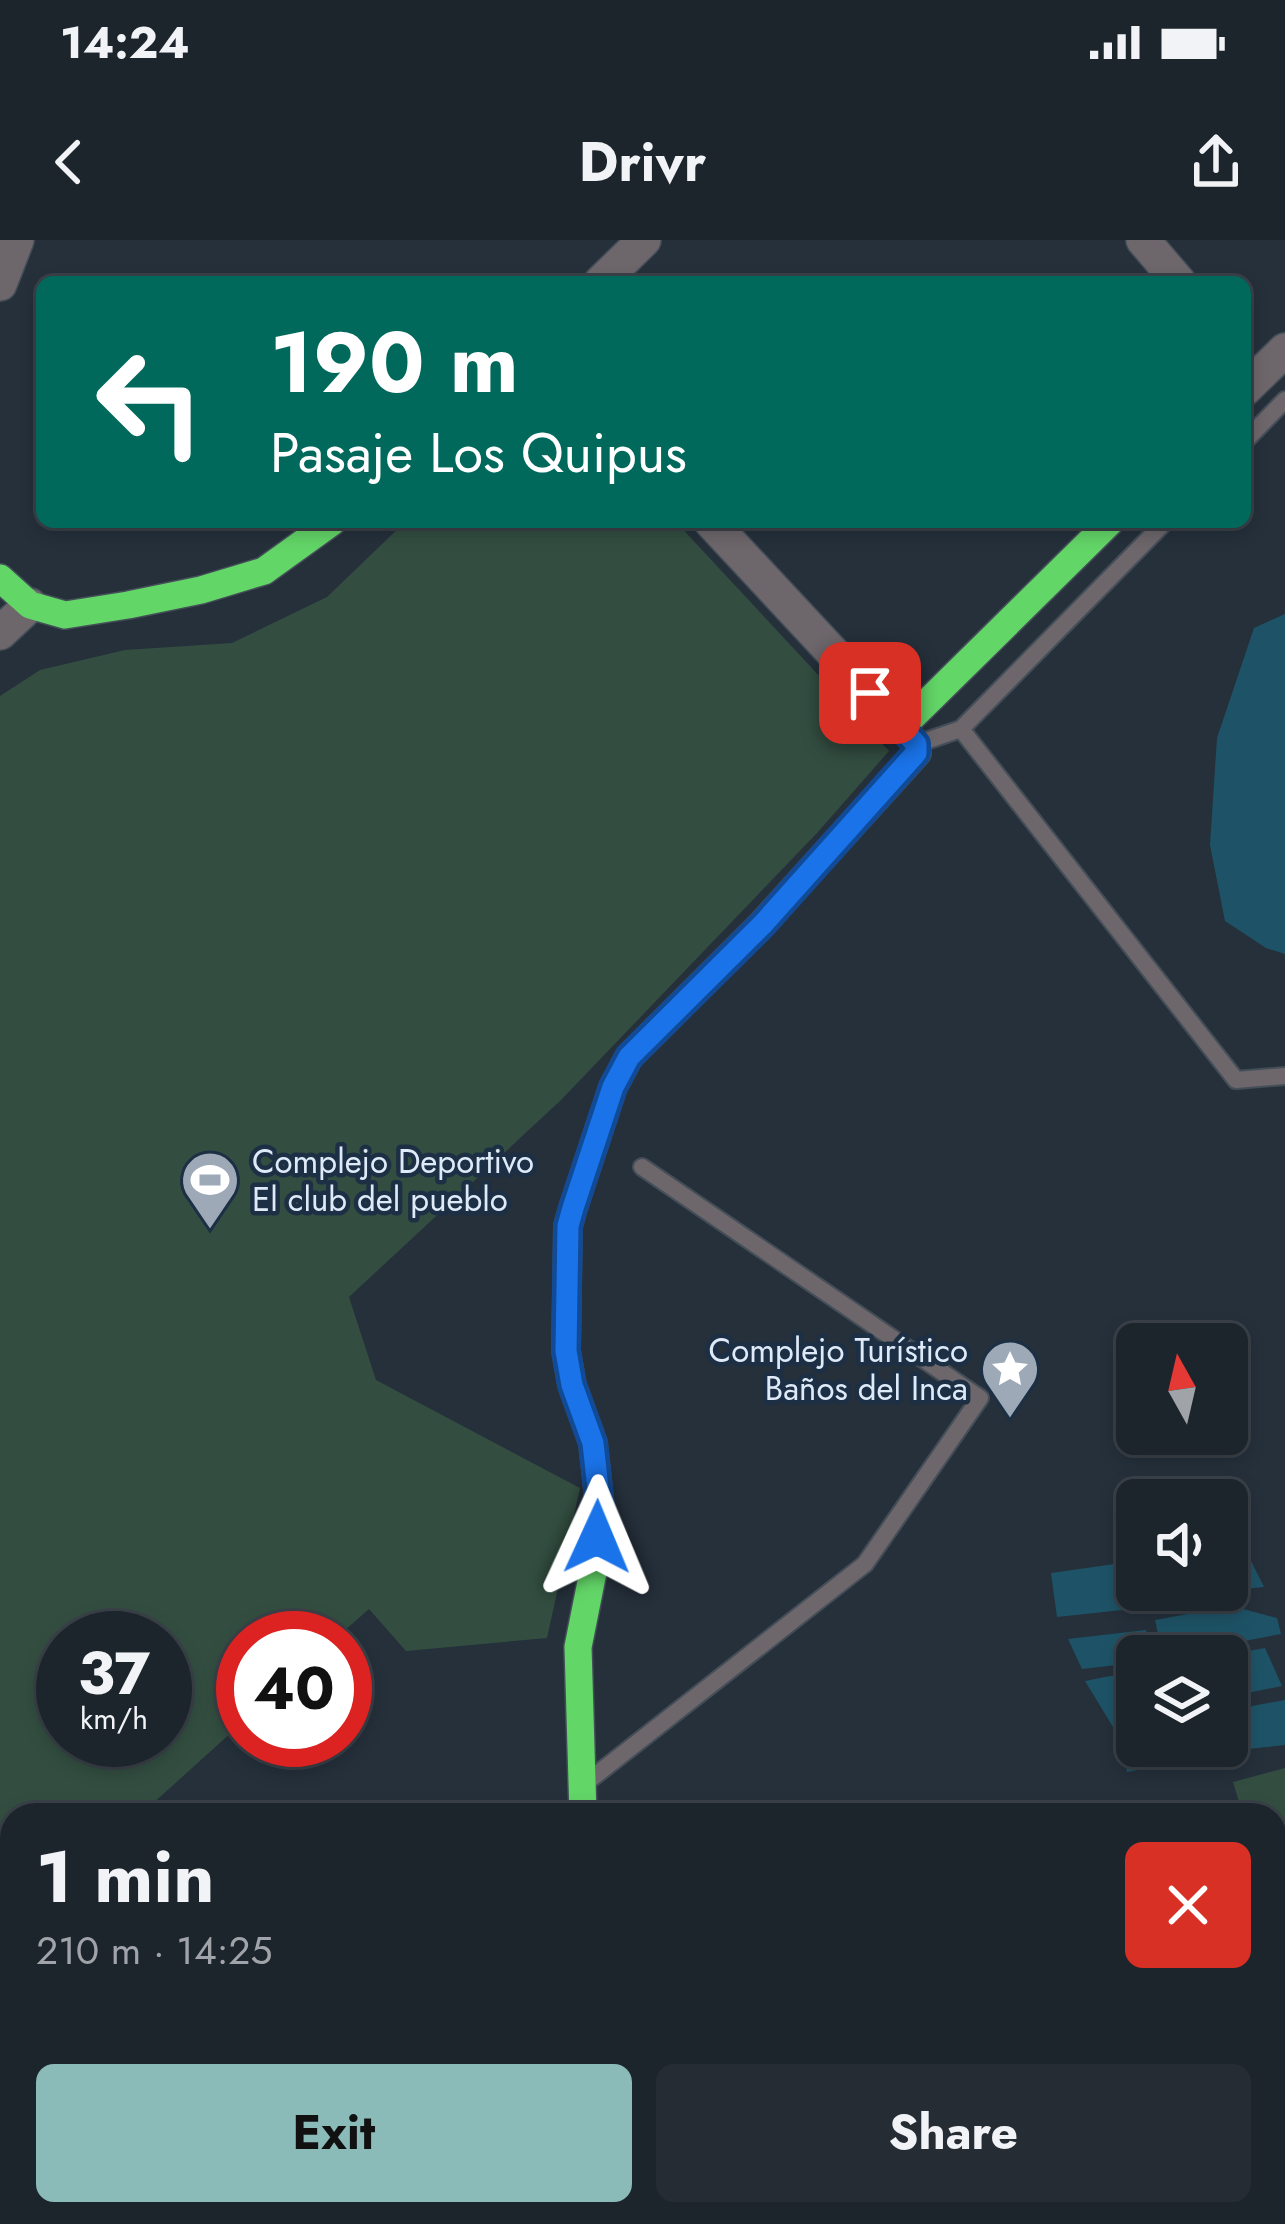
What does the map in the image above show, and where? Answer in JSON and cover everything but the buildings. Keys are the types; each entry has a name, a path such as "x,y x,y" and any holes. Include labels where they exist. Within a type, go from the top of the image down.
{"street":[{"path":"0,284 16,240"},
{"path":"607,276 644,240"},
{"path":"1143,240 1174,276"},
{"path":"1251,374 1285,350"},
{"path":"0,578 30,605 65,614 201,590 264,572 324,528"},
{"path":"583,1803 578,1647 600,1507 593,1443 572,1385 566,1351 568,1226 573,1208 613,1087 629,1057 763,924 916,753 909,735 717,528"},
{"path":"909,735 1104,528"},
{"path":"0,633 30,605"}],"lane":[{"path":"1251,435 1285,400"},
{"path":"909,735 961,729 1159,528"},
{"path":"961,729 1236,1080 1285,1076"},
{"path":"582,1786 865,1564 980,1398 642,1167"}],"green space":[{"name":"Complejo Deportivo El club del pueblo","path":"399,528 682,528 889,751 817,833 561,1100 349,1297 376,1380 580,1488 547,1638 406,1651 369,1609 216,1611 216,1746 153,1803 0,1803 0,696 40,670 125,650 232,643 327,597"},
{"path":"1285,1768 1285,1803 1239,1803 1233,1782"}],"water":[{"path":"1285,614 1285,954 1266,948 1225,921 1210,845 1217,738 1254,628"},
{"path":"1248,1561 1251,1561 1264,1587 1248,1589"},
{"path":"1116,1564 1116,1611 1057,1617 1051,1573"},
{"path":"1248,1610 1277,1618 1281,1634 1248,1640 1248,1635 1158,1635 1155,1620 1204,1611"},
{"path":"1146,1630 1147,1635 1116,1635 1116,1665 1082,1669 1068,1639"},
{"path":"1265,1648 1282,1686 1248,1693 1248,1651"},
{"path":"1116,1675 1116,1726 1113,1727 1085,1681"},
{"path":"1285,1700 1285,1745 1248,1749 1252,1706"}],"traffic: fast":[{"path":"0,578 30,605 65,615 201,590 264,571 324,528"},
{"path":"583,1803 578,1647 600,1507 593,1443 572,1385 566,1351 568,1226 613,1087 629,1057 762,924 917,753 916,744 902,727 1104,528"}],"place":[{"name":"Complejo Deportivo El club del pueblo","path":"210,1231"},
{"name":"Complejo Turístico Baños del Inca","path":"1010,1420"}],"route":[{"path":"597,1537 600,1507 593,1443 572,1385 566,1351 568,1226 573,1208 613,1087 629,1057 763,924 916,753 916,744 870,693"}]}
